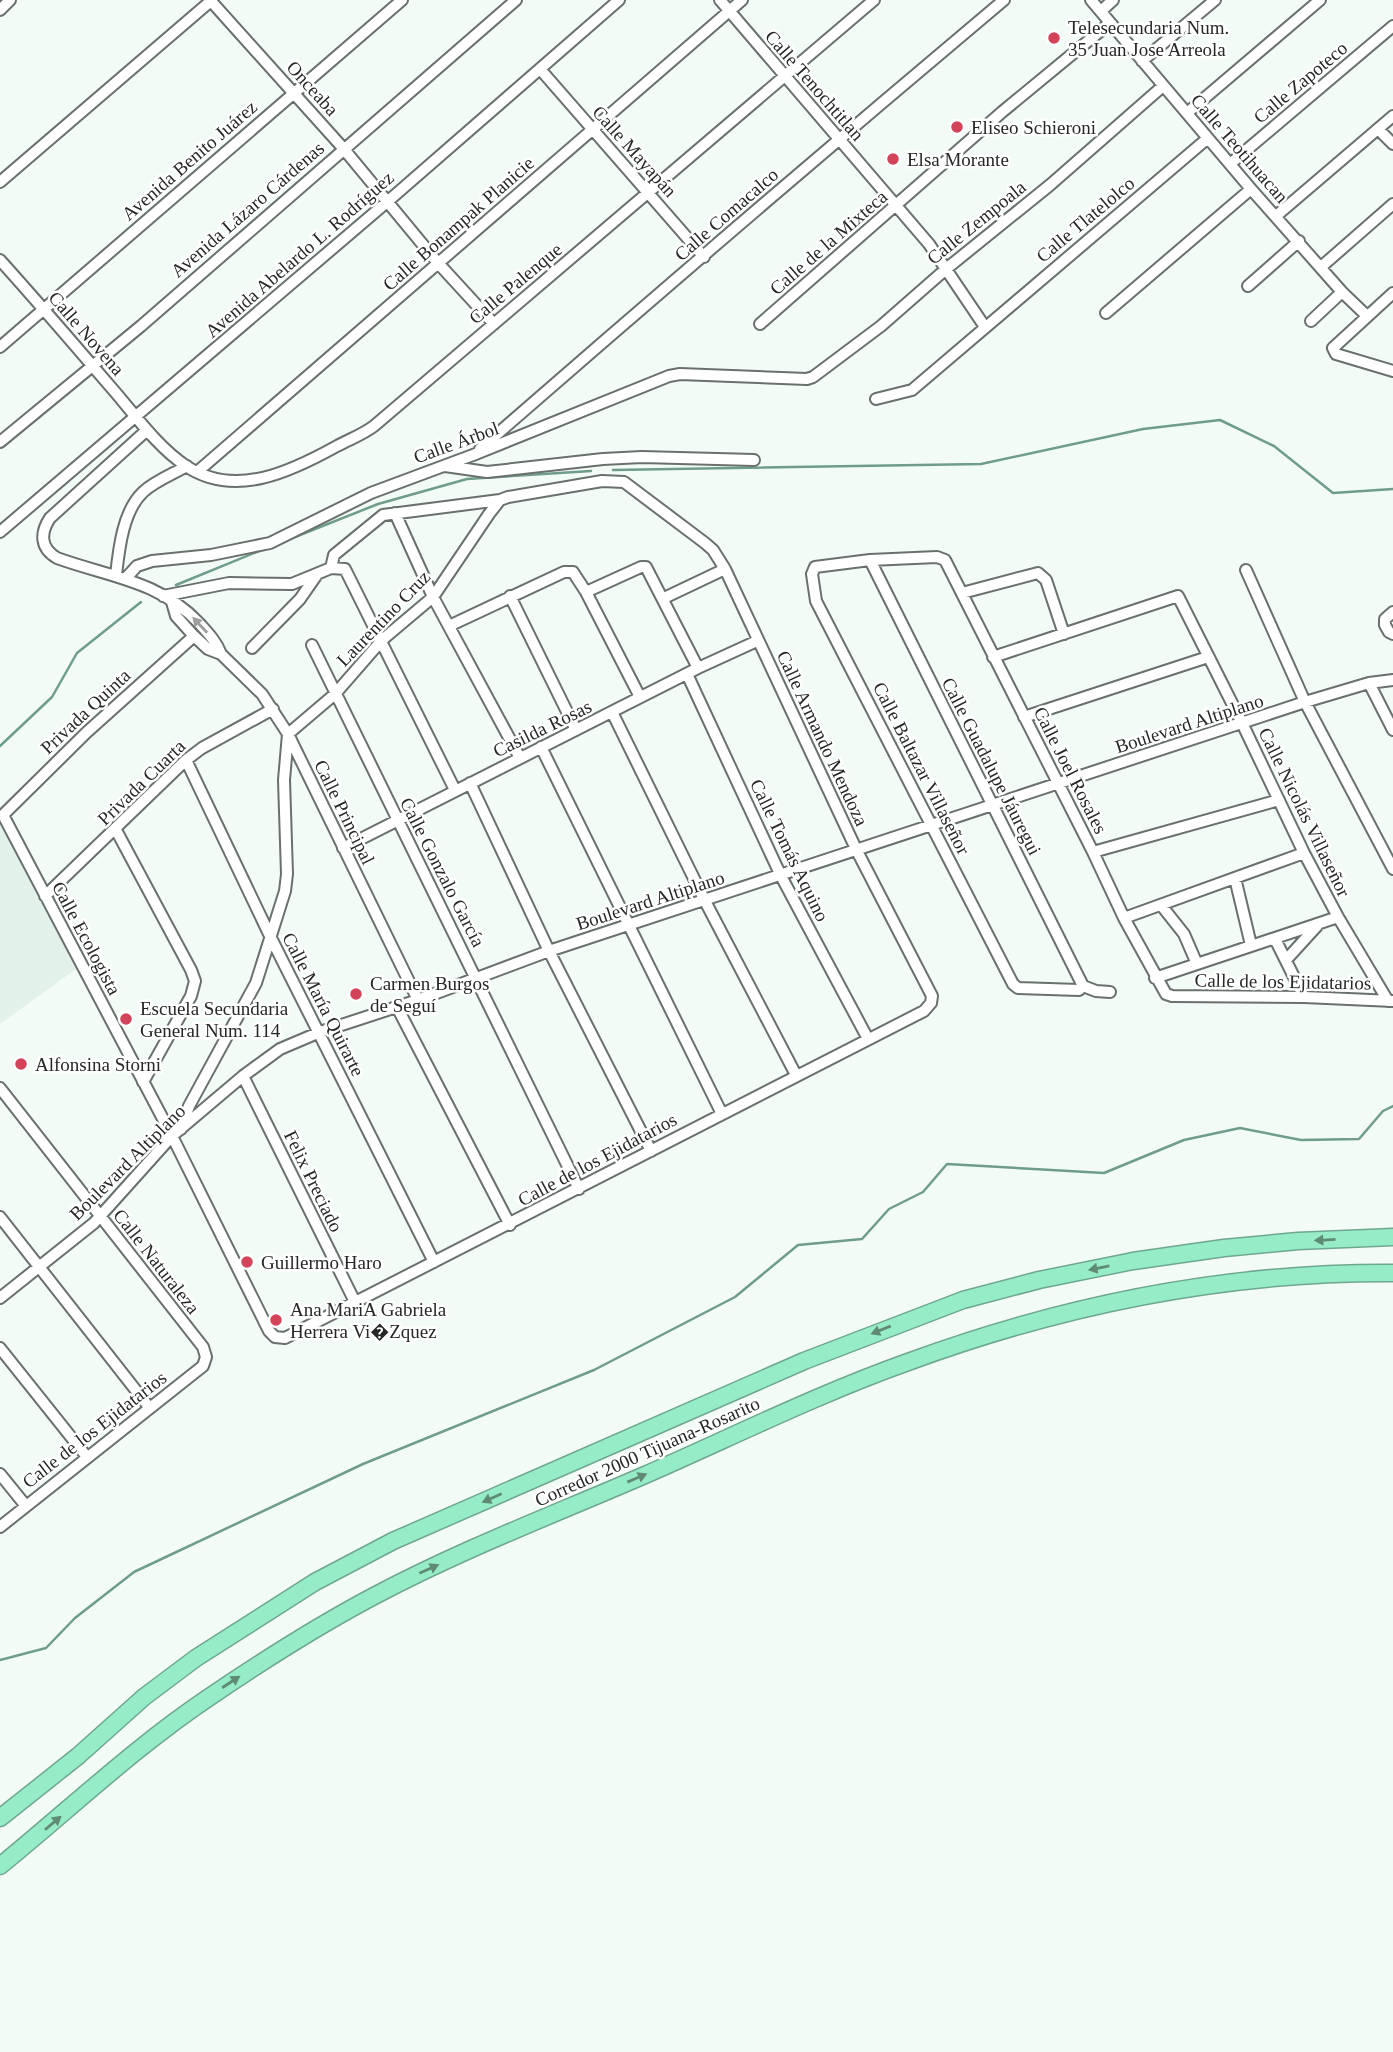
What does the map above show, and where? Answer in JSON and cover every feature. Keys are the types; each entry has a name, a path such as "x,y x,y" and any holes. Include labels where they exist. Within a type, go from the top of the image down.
{"highway":[{"name":"Corredor 2000 Tijuana-Rosarito","path":"0,1818 78,1756 144,1697 186,1666 315,1582 393,1541 804,1361 963,1300 1039,1280 1133,1261 1224,1248 1298,1241 1393,1237"},
{"name":"Corredor 2000 Tijuana-Rosarito","path":"0,1866 177,1720 257,1665 354,1607 478,1547 846,1386 957,1344 1049,1316 1149,1294 1296,1276 1393,1273"}],"street":[{"path":"0,10 10,0"},
{"path":"0,182 211,0"},
{"name":"Onceaba","path":"211,0 494,324"},
{"name":"Avenida Benito Juárez","path":"0,348 402,0"},
{"name":"Avenida Lázaro Cárdenas","path":"0,442 141,326 516,0"},
{"name":"Avenida Abelardo L. Rodríguez","path":"0,532 619,0"},
{"name":"Calle Tenochtitlan","path":"720,0 929,244 985,327"},
{"name":"Calle Bonampak Planicie","path":"121,576 122,534 138,498 144,491 192,469 438,263 742,0"},
{"name":"Calle Palenque","path":"192,469 220,479 259,480 292,469 360,436 650,193 874,0"},
{"name":"Calle Comacalco","path":"473,456 627,320 1004,0"},
{"name":"Calle Teotihuacan","path":"1091,0 1251,189 1342,292 1366,315"},
{"path":"1101,11 1113,0"},
{"path":"1142,61 1215,0"},
{"path":"1187,113 1320,0"},
{"name":"Calle de la Mixteca","path":"760,324 1002,112 1110,23"},
{"name":"Calle Zapoteco","path":"1230,164 1393,26"},
{"name":"Calle Mayapán","path":"540,69 704,257"},
{"name":"Calle Zempoala","path":"807,379 819,374 860,342 1050,185 1163,86"},
{"path":"1276,216 1393,116"},
{"path":"1378,129 1393,144"},
{"name":"Calle Tlatelolco","path":"985,327 1208,138"},
{"path":"1106,313 1251,189"},
{"path":"1321,267 1393,204"},
{"path":"1248,286 1299,242"},
{"name":"Calle Novena","path":"0,260 147,430"},
{"path":"1311,321 1342,292"},
{"path":"1393,293 1332,348 1336,354 1393,370"},
{"path":"876,398 912,390 985,327"},
{"name":"Calle Árbol","path":"121,576 136,566 152,561 211,555 270,543 371,493 473,456 669,376 680,374 807,379"},
{"path":"147,430 192,469"},
{"name":"Calle Principal","path":"147,430 57,510 44,527 42,536 49,553 70,562 121,576 185,608 216,641 221,654"},
{"path":"443,465 488,472 603,459 754,460"},
{"path":"336,568 334,555 383,515 500,500 601,481 603,459"},
{"name":"Calle Armando Mendoza","path":"601,481 624,482 713,550 725,569 857,851 930,990 931,1003"},
{"name":"Laurentino Cruz","path":"288,734 334,694 382,640 433,597 500,500"},
{"path":"394,513 433,597 520,758"},
{"name":"Calle Joel Rosales","path":"870,560 941,557 945,560 1155,978 1162,990 1172,996"},
{"name":"Calle Baltazar Villaseñor","path":"870,560 819,566 813,570 817,601 1015,987 1079,990 1083,986"},
{"name":"Calle Guadalupe Jáuregui","path":"870,560 1083,986"},
{"path":"586,592 644,566 664,598 698,668"},
{"path":"167,599 229,583 292,584 336,568 348,572 455,790"},
{"path":"664,598 725,569"},
{"path":"1246,570 1305,702 1393,869"},
{"path":"449,626 569,571 577,575 640,697"},
{"path":"962,593 1038,573 1045,580 1064,634 993,657"},
{"path":"252,648 300,599 316,576"},
{"path":"510,596 576,730"},
{"name":"Calle Nicolás Villaseñor","path":"1064,634 1175,596 1179,597 1304,853 1338,917 1390,1001"},
{"name":"Calle Principal","path":"167,599 194,636 208,649 221,654 262,694 273,709 288,734 418,1000"},
{"path":"1393,612 1385,619 1385,625 1393,634"},
{"name":"Privada Quinta","path":"3,815 96,723 194,636"},
{"name":"Casilda Rosas","path":"343,848 698,668 757,641"},
{"name":"Calle Gonzalo García","path":"312,645 579,1189"},
{"path":"1024,717 1208,657"},
{"name":"Calle Tomás Aquino","path":"687,674 781,876 868,1039"},
{"name":"Boulevard Altiplano","path":"0,1298 101,1217 176,1132 280,1049 320,1032 418,1000 549,951 933,827 1058,783 1243,725 1305,702 1369,682 1393,680"},
{"path":"1369,682 1393,730"},
{"name":"Privada Cuarta","path":"45,896 186,760 202,748 273,709"},
{"path":"612,712 705,901 796,1075"},
{"path":"176,1132 256,983 287,882 284,780 288,734"},
{"path":"541,747 722,1114"},
{"name":"Calle María Quirarte","path":"186,760 271,938 434,1262"},
{"path":"470,783 549,951 651,1151"},
{"path":"1093,852 1279,800"},
{"name":"Calle Ecologista","path":"3,815 143,1082 176,1132 269,1331 275,1337"},
{"path":"116,830 195,981 191,996 143,1082"},
{"path":"1124,918 1304,853"},
{"path":"1235,878 1251,945"},
{"path":"1161,905 1184,934 1197,964"},
{"path":"1155,978 1338,917"},
{"path":"1286,960 1319,924"},
{"path":"1275,939 1304,997"},
{"path":"1083,986 1110,992"},
{"name":"Calle de los Ejidatarios","path":"1172,996 1390,1001"},
{"name":"Calle de los Ejidatarios","path":"275,1337 285,1338 510,1225 924,1011 931,1003"},
{"path":"397,1007 510,1225"},
{"name":"Felix Preciado","path":"243,1076 355,1302"},
{"name":"Calle Naturaleza","path":"0,1088 203,1347 206,1357"},
{"path":"0,1217 149,1407"},
{"path":"0,1348 87,1457"},
{"name":"Calle de los Ejidatarios","path":"0,1527 202,1366 206,1357"},
{"path":"0,1474 26,1506"}],"shaded area":[{"path":"0,824 76,969 0,1024"}],"waterway":[{"path":"613,470 981,464 1143,429 1220,420 1274,446 1333,493 1393,489"},
{"path":"290,539 378,504 467,479 591,471"},
{"path":"176,585 264,549"},
{"path":"0,746 52,697 77,653 141,602"},
{"path":"0,1660 46,1648 75,1618 134,1572 363,1464 594,1370 735,1297 798,1245 862,1239 889,1209 923,1192 947,1164 1104,1173 1184,1140 1240,1128 1301,1140 1359,1139 1383,1111 1393,1106"}],"place":[{"name":"Telesecundaria Num. 35 Juan Jose Arreola","path":"1054,38"},
{"name":"Eliseo Schieroni","path":"957,127"},
{"name":"Elsa Morante","path":"893,159"},
{"name":"Carmen Burgos de Seguí","path":"356,994"},
{"name":"Escuela Secundaria General Num. 114","path":"126,1019"},
{"name":"Alfonsina Storni","path":"21,1064"},
{"name":"Guillermo Haro","path":"247,1262"},
{"name":"Ana MariA Gabriela Herrera Vi�Zquez","path":"276,1320"}]}
